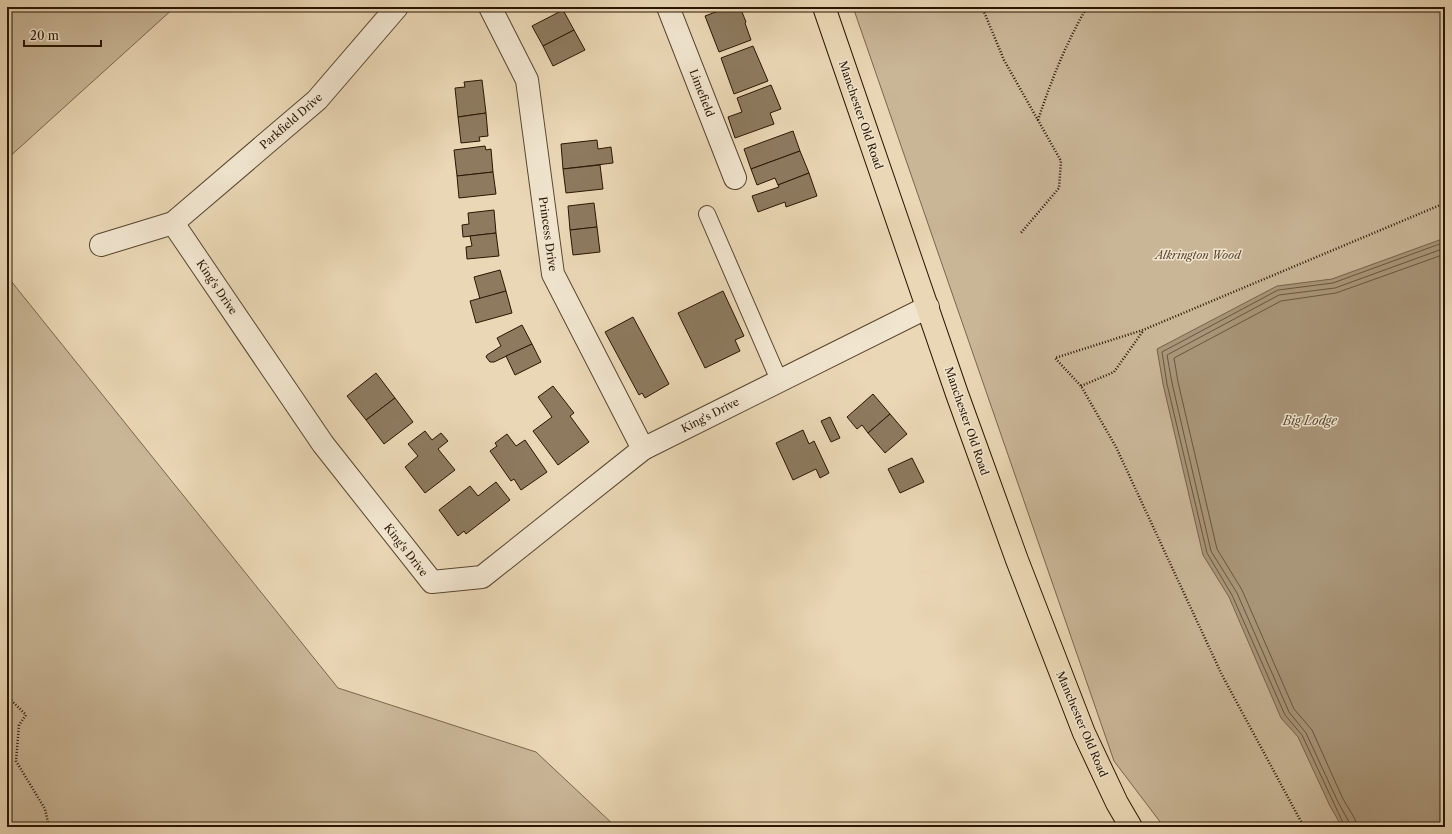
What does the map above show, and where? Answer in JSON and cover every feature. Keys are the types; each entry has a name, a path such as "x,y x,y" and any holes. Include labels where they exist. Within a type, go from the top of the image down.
{"main road":[{"name":"Manchester Old Road","path":"824,7 957,394 1017,560 1078,719 1114,796 1131,827"}],"street":[{"name":"Parkfield Drive","path":"173,223 317,100 397,7"},
{"name":"Princess Drive","path":"490,7 528,80 553,274 643,448"},
{"name":"Limefield","path":"668,7 735,178"},
{"path":"101,245 173,223"},
{"name":"King's Drive","path":"173,223 323,444 432,582 482,576 643,448 928,306"}],"lane":[{"path":"707,214 779,380"}],"path":[{"path":"982,7 1004,60 1061,162 1059,188 1020,234"},
{"path":"1037,120 1053,75 1077,24 1087,7"},
{"path":"1304,827 1222,675 1116,447 1081,386 1055,358 1143,330 1445,203"},
{"path":"1081,386 1114,372 1143,330"},
{"path":"7,696 26,715 19,725 16,761 45,809 49,827"}],"green space":[{"path":"7,7 175,7 7,159"},
{"name":"Alkrington Wood","path":"853,7 1445,7 1445,827 1164,827 1114,761"},
{"path":"7,276 338,688 536,752 616,827 7,827"}],"water":[{"name":"Big Lodge","path":"1445,238 1445,827 1342,827 1330,806 1298,737 1281,718 1229,597 1203,555 1163,384 1157,349 1277,286 1332,279"}],"building":[{"path":"729,7 740,7 751,40 719,52 705,16"},
{"path":"563,10 574,30 543,46 532,26"},
{"path":"574,30 585,50 553,66 543,46"},
{"path":"753,46 768,81 734,94 721,58"},
{"path":"482,80 486,113 458,117 455,88 465,87 464,82"},
{"path":"771,85 781,109 770,113 774,124 735,138 728,117 742,112 737,98"},
{"path":"486,113 488,136 479,137 480,141 461,143 458,117"},
{"path":"793,131 800,151 751,169 744,149"},
{"path":"597,140 598,149 611,147 613,163 563,169 561,144"},
{"path":"485,146 486,150 491,149 493,172 457,176 454,150"},
{"path":"800,151 809,173 778,185 775,178 757,185 751,169"},
{"path":"600,165 603,189 566,193 563,169"},
{"path":"493,172 496,194 459,198 457,176"},
{"path":"809,173 817,196 786,207 785,202 758,212 752,196 779,187 778,185"},
{"path":"594,203 597,227 570,230 568,206"},
{"path":"494,210 496,233 463,237 462,225 469,224 468,213"},
{"path":"597,227 600,252 573,255 570,230"},
{"path":"496,233 499,256 467,259 466,247 472,246 470,236"},
{"path":"500,270 506,291 480,299 474,277"},
{"path":"506,291 512,313 476,323 470,301"},
{"path":"723,291 744,336 735,340 740,351 705,368 678,313"},
{"path":"633,317 669,384 645,398 642,393 639,395 605,332"},
{"path":"522,325 532,344 494,362 490,362 486,357 487,355 501,346 497,338"},
{"path":"532,344 541,362 515,375 506,356"},
{"path":"376,373 395,398 366,420 347,396"},
{"path":"553,386 574,413 570,416 589,442 558,465 533,431 552,417 538,397"},
{"path":"873,394 890,414 868,433 862,425 857,429 847,417"},
{"path":"395,398 413,422 384,444 366,420"},
{"path":"890,414 907,434 885,453 868,433"},
{"path":"830,417 840,438 831,442 821,421"},
{"path":"803,430 809,444 814,441 829,473 820,478 816,469 793,480 776,443"},
{"path":"425,431 432,440 441,433 448,441 438,449 455,470 425,493 405,467 418,456 408,444"},
{"path":"507,434 516,446 525,440 547,472 521,490 514,479 511,481 490,451 497,446 495,443"},
{"path":"912,458 924,482 900,493 888,469"},
{"path":"496,482 510,500 466,534 464,531 458,536 439,510 470,486 478,496"}]}
